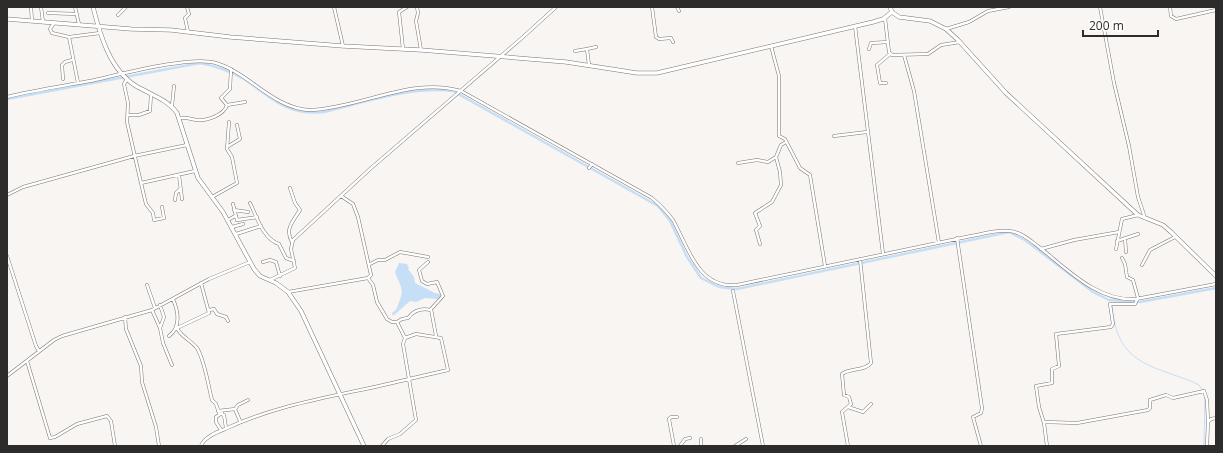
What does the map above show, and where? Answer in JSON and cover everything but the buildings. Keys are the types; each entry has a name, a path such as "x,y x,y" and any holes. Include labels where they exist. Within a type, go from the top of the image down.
{"street":[{"path":"31,7 32,21"},
{"path":"41,7 43,22"},
{"path":"75,7 79,24"},
{"path":"93,7 100,33 108,52 125,77 172,106 179,118 186,145 201,184 228,220 258,274 288,292 301,311 364,446"},
{"path":"118,16 126,7"},
{"path":"188,7 189,14 186,18 188,32"},
{"path":"334,7 343,46"},
{"path":"397,7 399,11 400,49"},
{"path":"399,11 407,7"},
{"path":"417,7 418,13 416,21 422,50"},
{"path":"292,242 370,168 456,96 556,7"},
{"path":"652,7 656,37 659,39 671,38 674,42"},
{"path":"677,7 679,11"},
{"path":"890,7 892,12 899,17 930,21 946,29 960,42 1006,93 1138,215 1163,226 1176,236 1216,276"},
{"path":"946,29 970,22 988,11 1009,7"},
{"path":"1100,7 1138,197 1145,218"},
{"path":"1170,7 1172,16 1176,19 1216,10"},
{"path":"7,19 188,32 230,37 343,46 422,50 588,65 637,73 657,73 855,26 885,18 892,12"},
{"path":"48,13 77,14"},
{"path":"885,18 890,54"},
{"path":"54,22 50,29 52,34 69,37 100,33"},
{"path":"855,26 883,254"},
{"path":"69,37 72,60 78,83"},
{"path":"869,49 871,43 888,42"},
{"path":"886,83 880,83 877,65 890,54 928,54 941,45 960,42"},
{"path":"771,45 779,76 779,136 786,142 800,168 810,175 826,266"},
{"path":"575,51 596,46"},
{"path":"587,48 588,65"},
{"path":"904,55 914,91 939,243"},
{"path":"63,79 62,65 72,60"},
{"path":"7,97 78,83 125,77 203,60 231,70 280,101 298,109 307,110 346,104 412,88 440,86 460,91 659,204 672,220 699,269 710,279 718,283 737,285 826,266 860,262 883,254 939,243 957,242 1010,231 1026,238 1102,294 1119,299 1136,301"},
{"path":"227,106 221,98 230,89 231,70"},
{"path":"125,77 124,84 128,103 127,122 146,204 153,213 154,220 164,218 162,207"},
{"path":"172,106 174,86"},
{"path":"128,115 139,115 150,111 151,94"},
{"path":"179,118 188,117 198,120 212,117 220,114 227,106 244,102"},
{"path":"212,197 237,184 232,156 227,147 229,122"},
{"path":"227,147 240,139 237,125"},
{"path":"834,136 867,132"},
{"path":"760,244 756,230 760,226 755,213 772,202 780,185 780,172 776,158 781,145 786,142"},
{"path":"7,195 23,187 134,156 186,145"},
{"path":"738,164 757,160 768,162 776,158"},
{"path":"141,183 195,171"},
{"path":"179,175 182,199"},
{"path":"270,280 295,268 289,229 300,210 295,203 290,188"},
{"path":"175,200 176,193 180,189"},
{"path":"288,292 368,278 372,274 353,204 341,196"},
{"path":"250,203 261,226 270,240 279,244 284,256 294,261"},
{"path":"233,204 235,216 238,220 246,217 252,219 257,217"},
{"path":"234,210 248,212"},
{"path":"1116,249 1123,218 1138,215"},
{"path":"228,220 235,216"},
{"path":"232,227 242,224"},
{"path":"236,234 261,226"},
{"path":"1041,249 1074,240 1119,232"},
{"path":"1117,241 1138,234"},
{"path":"1142,266 1150,250 1176,236"},
{"path":"1125,238 1126,252"},
{"path":"957,242 982,411 973,417 981,446"},
{"path":"370,264 378,260 385,260 400,252 428,257"},
{"path":"7,256 38,352"},
{"path":"1122,258 1125,264 1127,277 1134,280 1136,301"},
{"path":"263,262 270,260 276,262 280,276"},
{"path":"7,376 62,336 152,310 201,283 250,262"},
{"path":"428,262 419,270 422,281 426,284 437,282 443,296 433,306 432,310 436,336"},
{"path":"848,446 842,412 843,409 848,407 851,402 849,397 844,395 842,374 847,371 867,367 871,362 860,262"},
{"path":"368,278 373,285 376,300 387,319 392,322 397,322 408,318 414,311 425,309 432,310"},
{"path":"169,336 176,329 208,314 209,310 201,283"},
{"path":"1047,446 1036,386 1052,383 1052,369 1059,366 1056,334 1112,326 1109,305 1112,303 1136,301 1216,284"},
{"path":"147,285 155,308"},
{"path":"733,291 763,446"},
{"path":"173,299 178,318 176,329"},
{"path":"160,306 164,317 160,328"},
{"path":"209,310 214,309 217,314 226,317 228,321"},
{"path":"152,310 160,328 172,365"},
{"path":"125,317 126,329 141,366 142,382 156,427 159,446"},
{"path":"382,446 388,439 400,434 416,420 404,344 405,338 397,322"},
{"path":"176,329 198,350 212,400 216,404 218,411"},
{"path":"201,446 204,440 221,430 240,421 278,408 448,370 442,339 436,336 416,334 405,338"},
{"path":"27,361 50,438 75,426 109,417 115,446"},
{"path":"1044,423 1078,423 1118,416 1149,409 1150,400 1165,395 1173,398 1202,390 1207,400 1207,446"},
{"path":"218,411 235,409 238,405 248,400"},
{"path":"848,407 862,412 871,404"},
{"path":"235,409 240,421"},
{"path":"218,411 223,413"},
{"path":"223,413 226,428"},
{"path":"221,430 216,422 216,417 223,413"},
{"path":"674,446 669,419 671,417 677,417"},
{"path":"1208,422 1211,419 1216,418"},
{"path":"680,446 685,439 690,438"},
{"path":"700,439 701,446"},
{"path":"734,446 741,440 746,439"}],"water":[{"path":"399,263 407,264 408,269 414,277 415,283 435,293 441,294 441,297 437,299 425,298 416,302 410,301 393,316 392,313 397,308 402,294 402,290 395,272"}],"waterway":[{"path":"7,99 200,63 223,69 239,76 281,104 290,108 311,113 324,112 405,93 437,90 453,91 658,206 670,221 687,257 701,278 719,287 737,289 1009,232 1025,240 1093,292 1109,300 1140,302 1216,288"},
{"path":"1112,306 1115,325 1120,339 1137,359 1162,371 1199,385 1204,394"},
{"path":"1204,446 1205,397"}]}
